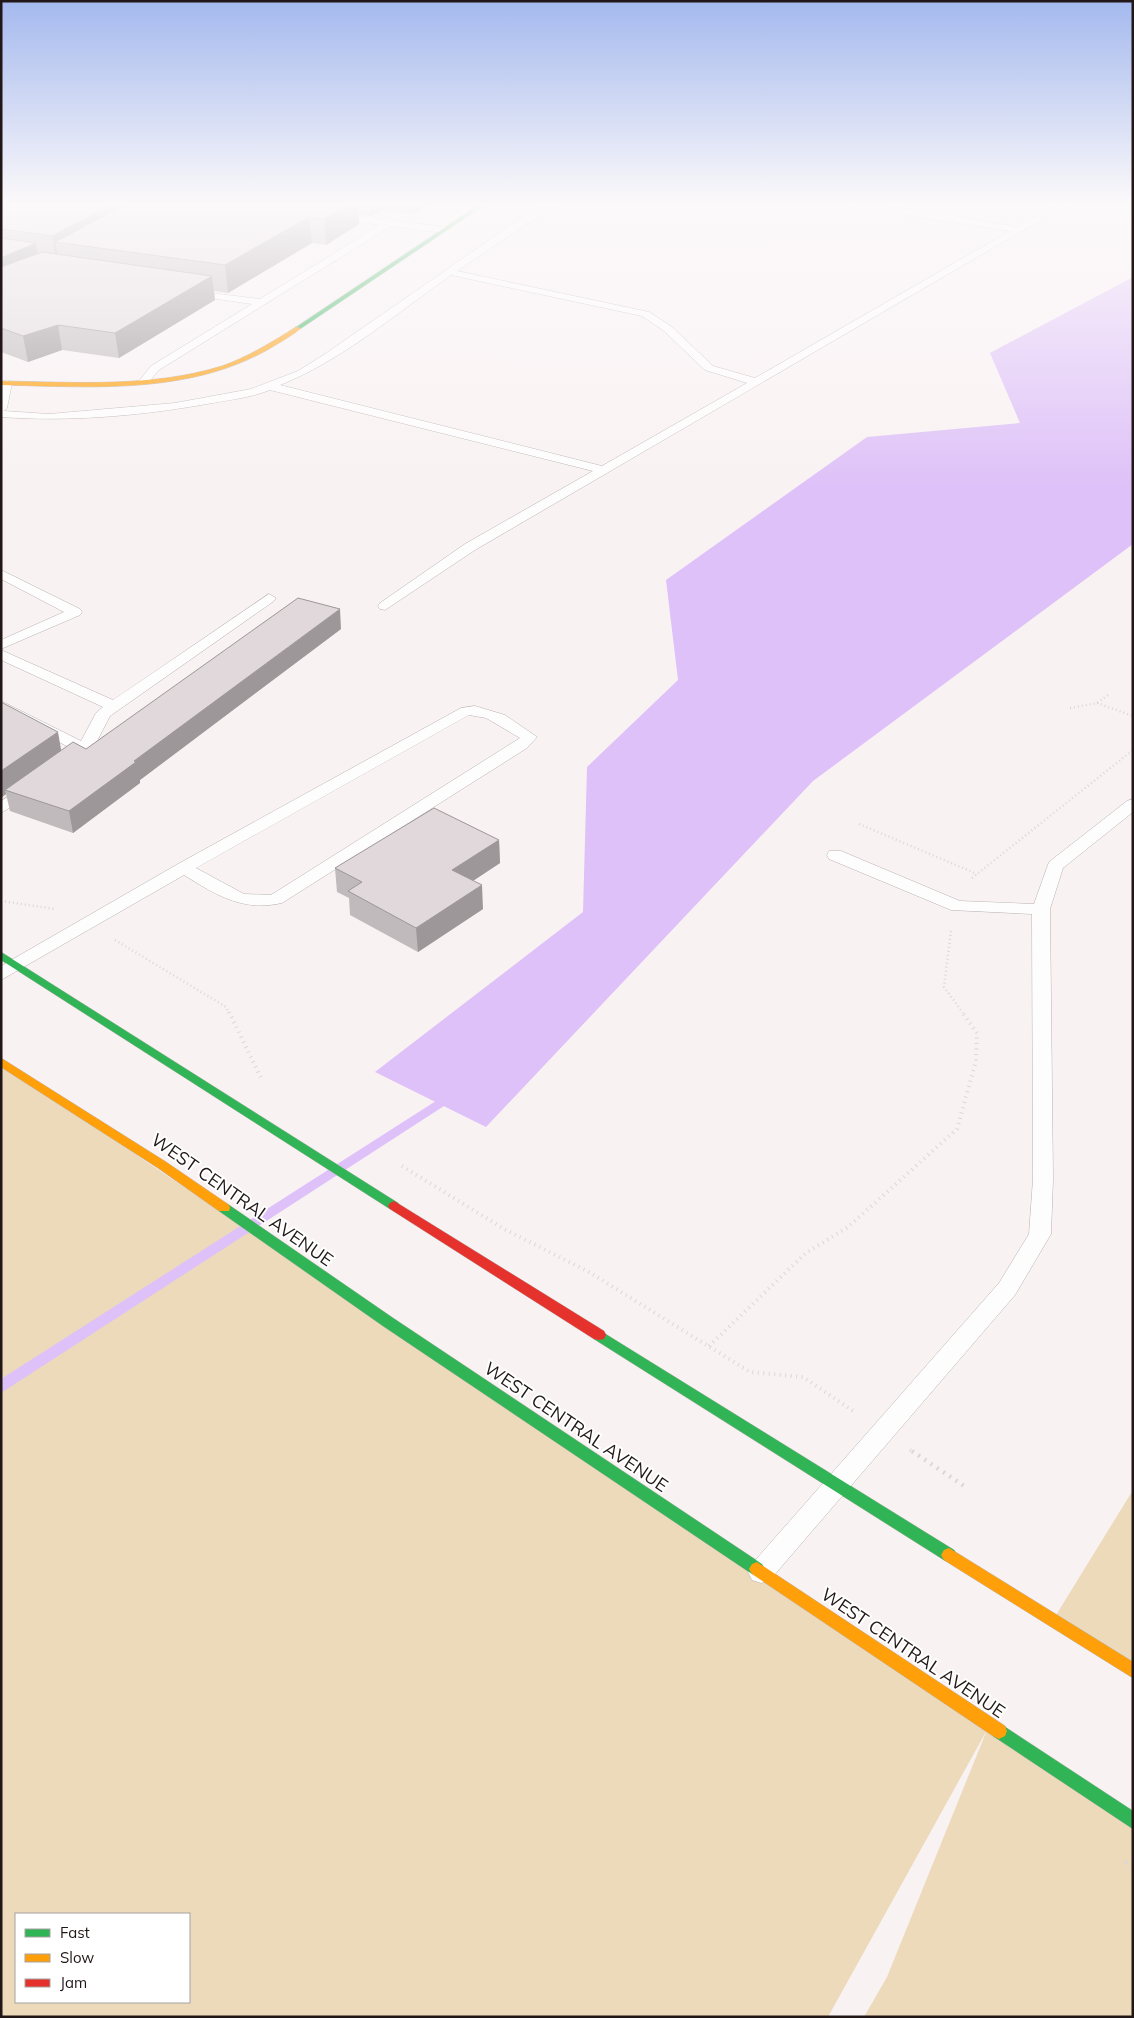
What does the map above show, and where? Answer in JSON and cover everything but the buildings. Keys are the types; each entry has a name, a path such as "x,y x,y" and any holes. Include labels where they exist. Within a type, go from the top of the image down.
{"main road":[{"path":"4,383 104,384 144,381 222,367 261,352 342,298"},
{"path":"1,955 241,1106 470,1255 838,1484 1133,1671"},
{"name":"WEST CENTRAL AVENUE","path":"1,1062 162,1165 388,1322 1133,1821"}],"lane":[{"path":"235,298 262,302"},
{"path":"144,381 155,368 268,298"},
{"path":"1,414 49,417 175,406 254,392 302,373 410,298"},
{"path":"571,298 645,314 668,329 709,368 756,382"},
{"path":"385,606 470,547 900,298"},
{"path":"1,408 4,383"},
{"path":"269,386 603,470"},
{"path":"1,574 75,612 1,645"},
{"path":"62,765 85,749 104,713 269,598"},
{"path":"1,654 114,706"},
{"path":"1,704 85,749"},
{"path":"1,974 184,868 466,711 482,711 504,720 529,737 522,745 276,899 260,903 242,901 184,868"},
{"path":"1,808 39,782"},
{"path":"761,1572 1007,1289 1040,1234 1043,1179 1041,909 1055,866 1133,804"},
{"path":"836,855 957,906 1041,909"}],"path":[{"path":"1070,708 1097,703 1108,695"},
{"path":"1097,703 1133,716"},
{"path":"709,1346 806,1253 848,1227 957,1129 976,1061 977,1033 944,987 952,918 966,883 1133,750"},
{"path":"859,824 978,874"},
{"path":"1,902 65,910 226,1006 261,1080"},
{"path":"504,1229 589,1272 750,1372 803,1377 964,1486"}],"shaded area":[{"path":"1093,298 1133,298 1133,544 813,781 486,1127 375,1072 583,912 587,767 678,680 666,580 867,437 1020,423 990,353"},
{"path":"1,1064 1133,1824 1133,2017 864,2017 887,1977 987,1730 828,2017 1,2017"},
{"path":"1133,1490 1133,1673 1053,1620"}],"waterway":[{"path":"1,1387 439,1103"}],"traffic: fast":[{"path":"298,328 342,298"},
{"path":"1,955 394,1206"},
{"path":"224,1208 388,1322 757,1569"},
{"path":"599,1335 949,1555"},
{"path":"999,1731 1133,1821"}],"traffic: slow":[{"path":"1,383 114,384 170,379 224,367 272,345 298,328"},
{"path":"1,1062 162,1165 224,1208"},
{"path":"949,1555 1133,1671"},
{"path":"757,1569 999,1731"}],"traffic: jam":[{"path":"394,1206 599,1335"}]}
